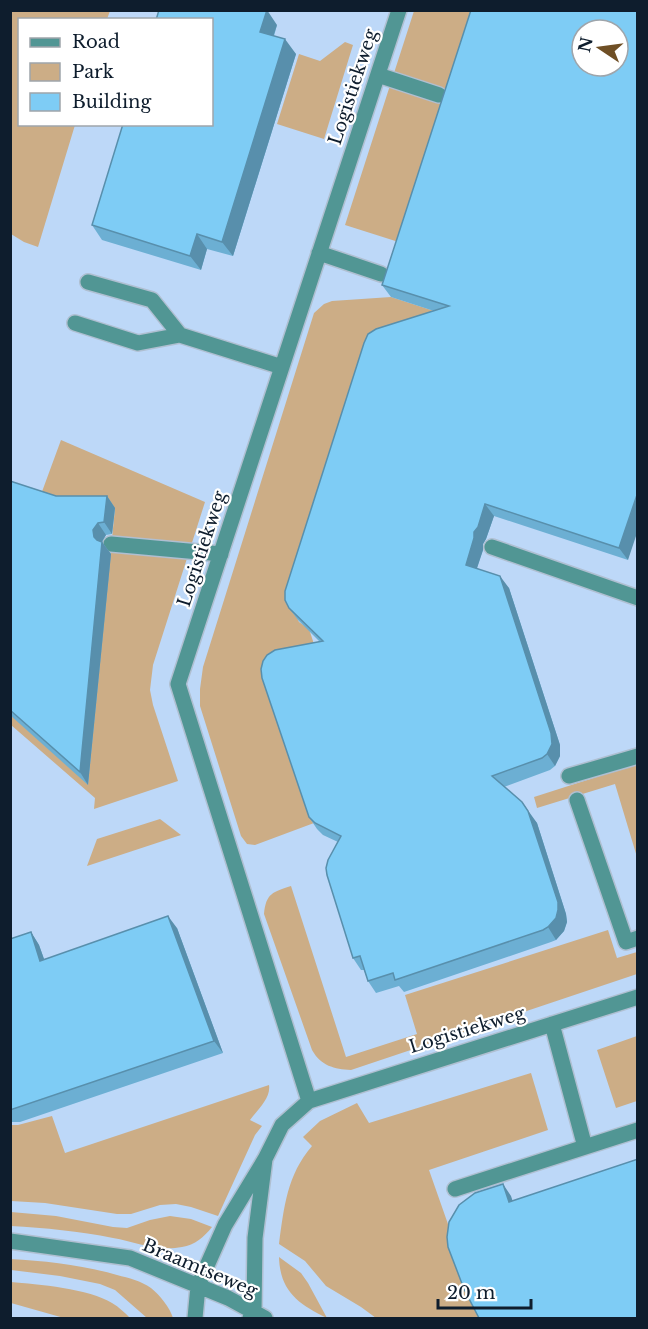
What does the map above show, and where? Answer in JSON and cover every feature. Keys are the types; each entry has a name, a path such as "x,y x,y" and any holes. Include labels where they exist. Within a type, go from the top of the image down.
{"street":[{"name":"Logistiekweg","path":"309,1101 178,684 399,10"},
{"path":"378,75 439,95"},
{"path":"319,253 381,274"},
{"path":"88,282 152,300 180,335"},
{"path":"75,323 138,343 180,335 282,367"},
{"path":"111,544 221,554"},
{"path":"492,547 638,598"},
{"path":"569,776 638,756"},
{"path":"577,800 626,942 638,938"},
{"name":"Logistiekweg","path":"195,1318 198,1286 225,1225 265,1159 282,1125 309,1101 638,997"},
{"path":"552,1024 585,1147"},
{"path":"455,1189 638,1130"},
{"name":"Logistiekweg","path":"256,1316 255,1238 265,1159"},
{"name":"Braamtseweg","path":"10,1241 130,1258 228,1298 256,1316"}],"shaded area":[{"path":"11,11 637,11 637,1318 11,1318"}],"green space":[{"path":"11,10 110,11 107,18 18,18 18,126 75,126 38,247 11,234"},
{"path":"414,11 483,11 408,245 345,225"},
{"path":"345,42 353,45 324,139 277,124 299,54 320,61"},
{"path":"391,297 637,377 294,612 299,622 309,629 316,650 314,823 255,845 247,844 241,836 200,706 203,667 314,313 324,304 332,301"},
{"path":"61,440 205,502 153,665 150,690 178,781 94,809 95,798 11,725 11,715 88,784 115,508 36,508"},
{"path":"637,764 637,857 615,784 537,808 534,797"},
{"path":"160,819 181,835 87,866 97,839"},
{"path":"291,886 346,1057 417,1034 405,995 608,930 617,958 637,952 637,974 351,1070 339,1069 324,1063 312,1050 264,914 269,897"},
{"path":"637,1036 637,1101 616,1108 597,1050"},
{"path":"531,1073 548,1130 429,1170 481,1318 376,1318 326,1286 305,1261 279,1244 285,1204 292,1180 312,1146 303,1137 320,1121 357,1103 369,1123"},
{"path":"269,1085 266,1099 250,1120 262,1126 255,1135 218,1216 176,1204 160,1205 131,1214 117,1214 45,1203 11,1201 11,1125 52,1116 65,1153"},
{"path":"11,1212 56,1216 127,1228 170,1216 191,1219 212,1227 191,1244 164,1248 88,1233 11,1226"},
{"path":"279,1257 301,1273 327,1318 299,1302 292,1295 283,1279"},
{"path":"10,1259 78,1266 135,1280 158,1294 173,1318 147,1318 115,1290 100,1284 11,1270"},
{"path":"11,1282 91,1294 112,1303 130,1318 64,1318 11,1303"}],"building":[{"path":"159,10 267,10 260,32 285,39 222,242 197,234 190,256 92,225 122,126 213,126 213,18 157,18"},
{"path":"471,10 638,10 638,492 619,548 485,504 478,527 474,532 466,565 500,576 551,733 552,744 542,758 492,776 522,802 528,811 558,902 556,918 543,930 395,980 393,973 368,981 360,956 353,958 327,875 328,860 341,836 315,823 309,817 262,678 261,669 267,655 275,650 323,641 289,608 285,600 285,591 368,334 376,329 449,306 382,285"},
{"path":"10,481 56,496 107,496 104,522 98,523 93,530 94,537 102,542 80,772 10,710"},
{"path":"168,916 214,1041 10,1110 10,939 31,932 40,961"},
{"path":"638,1159 638,1318 479,1318 464,1289 448,1247 449,1222 459,1205 475,1193 503,1184 509,1202"}]}
